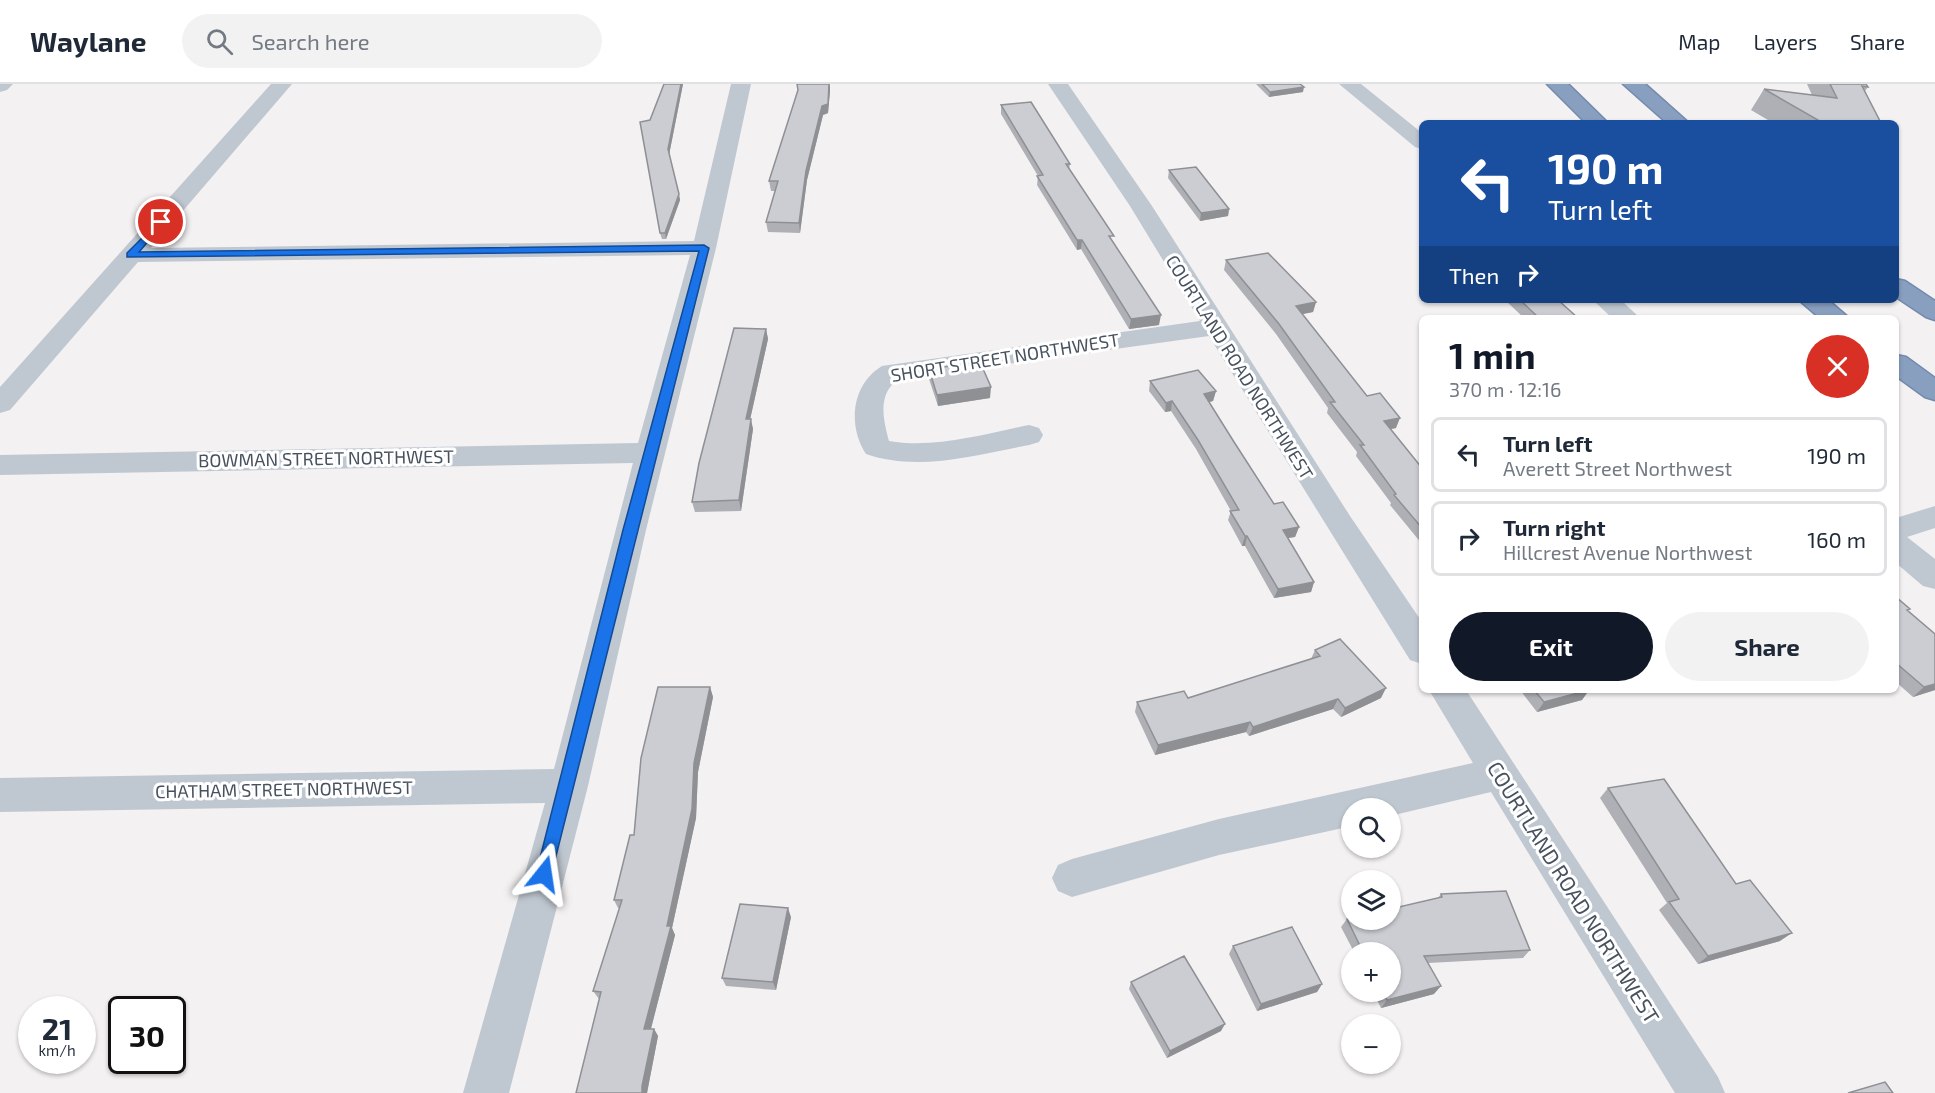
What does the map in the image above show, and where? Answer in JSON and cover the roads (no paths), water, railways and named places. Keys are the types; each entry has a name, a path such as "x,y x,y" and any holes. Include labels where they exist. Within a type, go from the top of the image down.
{"highway":[{"path":"1557,84 1595,120"},
{"path":"1633,84 1675,120"},
{"path":"1899,288 1935,312"},
{"path":"1816,303 1832,315"},
{"path":"1899,365 1935,391"}],"street":[{"path":"0,404 282,84"},
{"path":"486,1093 569,786 630,530 704,248 741,84"},
{"name":"COURTLAND ROAD NORTHWEST","path":"1058,84 1140,206 1339,524 1419,645"},
{"path":"1349,84 1419,141"},
{"path":"131,255 704,248"},
{"path":"1610,303 1624,315"},
{"name":"SHORT STREET NORTHWEST","path":"1029,435 964,447 896,454 884,453 876,447 870,423 873,385 880,377 892,372 1216,327"},
{"name":"BOWMAN STREET NORTHWEST","path":"0,465 652,453"},
{"path":"1899,528 1935,517"},
{"path":"1899,547 1935,577"},
{"name":"COURTLAND ROAD NORTHWEST","path":"1449,693 1702,1093"},
{"path":"1397,798 1500,773"},
{"name":"CHATHAM STREET NORTHWEST","path":"0,795 569,786"},
{"path":"1072,878 1219,837 1341,811"}]}
